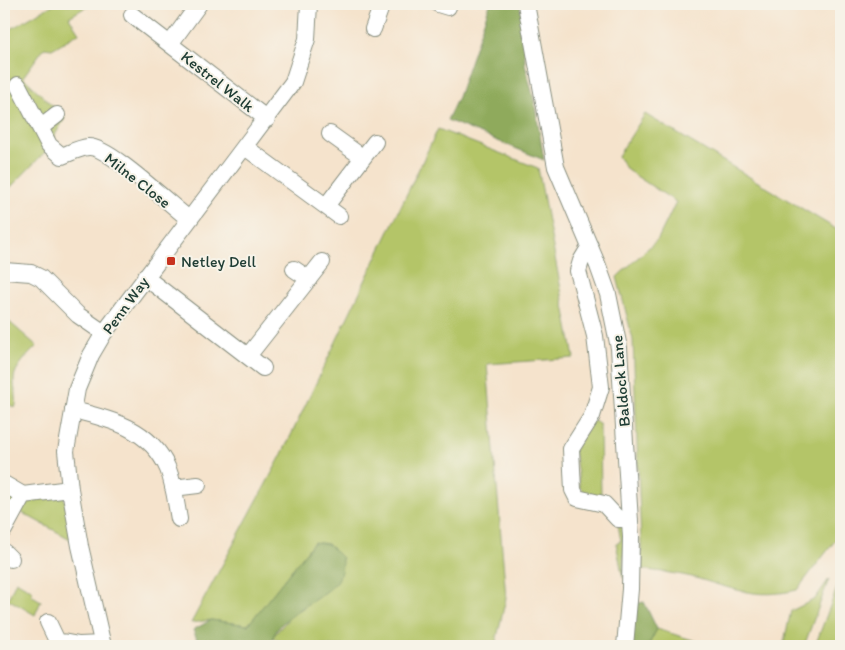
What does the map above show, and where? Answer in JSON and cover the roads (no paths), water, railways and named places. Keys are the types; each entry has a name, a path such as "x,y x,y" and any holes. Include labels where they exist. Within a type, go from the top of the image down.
{"street":[{"name":"Kestrel Walk","path":"170,44 199,4"},
{"name":"Penn Way","path":"103,645 70,489 66,451 73,410 84,371 104,333 284,96 299,68 307,40 309,4"},
{"path":"372,29 382,4"},
{"name":"Baldock Lane","path":"526,4 556,167 590,246 608,294 619,348 630,519 630,589 625,646"},
{"name":"Kestrel Walk","path":"132,16 267,119"},
{"name":"Milne Close","path":"18,85 49,145 62,156 88,147 106,153 134,173 166,202 189,219"},
{"path":"40,128 57,115"},
{"path":"330,134 362,157"},
{"path":"326,206 375,142"},
{"path":"245,147 339,216"},
{"name":"Baldock Lane","path":"590,246 581,261 578,272 595,336 601,387 592,416 571,449 574,490 577,498 604,504 618,519 630,519"},
{"path":"248,356 322,262"},
{"path":"294,269 309,279"},
{"path":"4,271 31,273 41,278 78,315 104,333"},
{"path":"145,277 263,368"},
{"path":"73,410 115,420 147,438 168,468 179,519"},
{"path":"4,484 23,495 70,489"},
{"path":"173,488 198,485"},
{"path":"4,530 23,495"},
{"path":"48,622 57,644 103,645"}],"place":[{"name":"Netley Dell","path":"171,261"}]}
